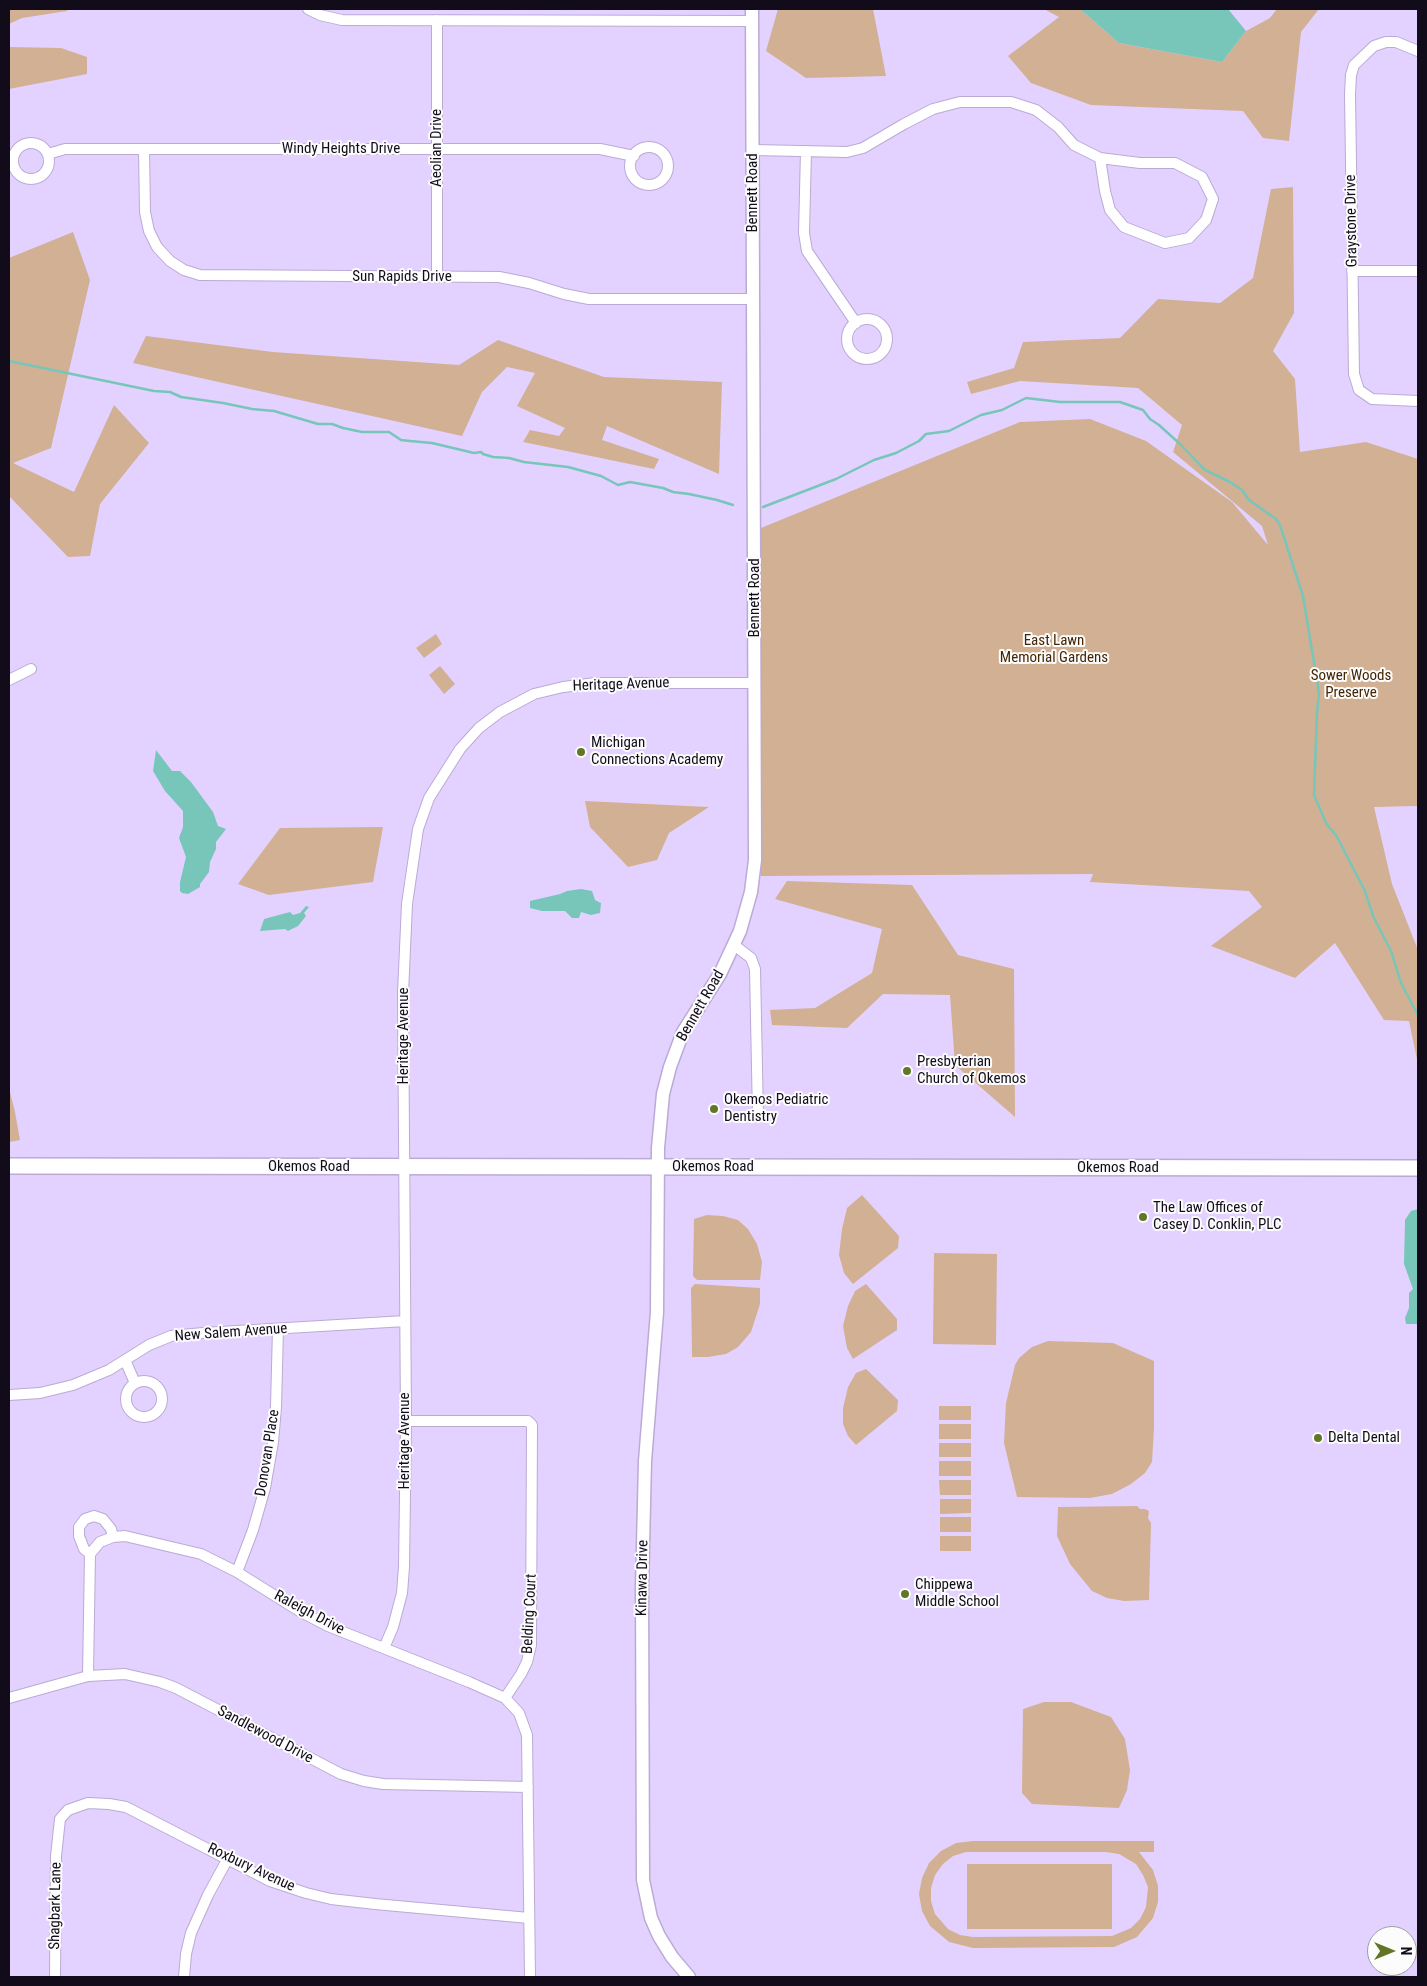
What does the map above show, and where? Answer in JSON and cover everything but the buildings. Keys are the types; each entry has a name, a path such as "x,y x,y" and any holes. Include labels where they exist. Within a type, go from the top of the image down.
{"main road":[{"name":"Okemos Road","path":"9,1166 1418,1168"}],"street":[{"path":"308,9 320,15 342,20 752,15"},
{"name":"Bennett Road","path":"657,1167 660,1109 666,1079 684,1032 720,974 734,945 748,904 755,860 752,15"},
{"name":"Aeolian Drive","path":"437,20 437,277"},
{"name":"Graystone Drive","path":"1418,51 1396,42 1386,42 1374,46 1354,64 1351,74 1354,374 1360,390 1372,399 1418,401"},
{"path":"753,150 847,152 863,148 933,109 960,102 1011,102 1036,110 1058,127 1074,145 1100,158 1140,163 1175,163 1202,177 1213,198 1206,220 1189,238 1165,243 1124,227 1110,210 1100,158"},
{"name":"Windy Heights Drive","path":"48,154 64,149 437,149 600,150 634,156"},
{"name":"Sun Rapids Drive","path":"144,149 145,212 149,231 163,254 184,270 200,275 217,277 499,277 589,299 754,298"},
{"path":"806,151 804,233 807,251 856,323"},
{"path":"1352,271 1418,271"},
{"path":"9,680 31,669"},
{"name":"Heritage Avenue","path":"384,1648 393,1627 402,1593 404,1566 406,1421 403,993 407,904 418,828 429,798 460,749 479,728 500,712 534,694 564,687 596,683 755,683"},
{"path":"734,945 751,958 756,969 758,1117"},
{"name":"Kinawa Drive","path":"657,1167 657,1312 646,1461 642,1579 643,1880 651,1918 659,1936 672,1957 689,1977"},
{"name":"New Salem Avenue","path":"9,1395 47,1392 73,1385 109,1370 149,1344 171,1336 203,1332 278,1330 405,1321"},
{"name":"Donovan Place","path":"237,1572 253,1530 265,1488 273,1442 278,1330"},
{"path":"125,1360 135,1383"},
{"name":"Belding Court","path":"406,1421 528,1421 532,1425 531,1645 522,1674 505,1698"},
{"path":"88,1676 90,1554 80,1542 78,1532 81,1522 94,1516 103,1519 111,1529 113,1537"},
{"name":"Raleigh Drive","path":"90,1554 100,1542 113,1537 125,1536 200,1554 237,1572 301,1612 328,1626 505,1698"},
{"name":"Sandlewood Drive","path":"9,1698 88,1676 125,1674 160,1682 176,1688 341,1774 364,1781 383,1784 528,1787"},
{"path":"505,1698 518,1713 527,1735 530,1977"},
{"name":"Roxbury Avenue","path":"58,1834 60,1819 68,1810 88,1803 126,1807 270,1881 306,1893 331,1899 529,1918"},
{"name":"Shagbark Lane","path":"55,1977 58,1834"},
{"path":"184,1977 186,1954 191,1933 208,1895 227,1860"}],"green space":[{"path":"9,9 68,9 67,11 22,18 9,24"},
{"path":"778,9 873,9 886,76 806,78 766,51"},
{"path":"1044,9 1080,9 1119,43 1222,62 1246,31 1270,18 1277,9 1319,9 1301,32 1289,141 1263,138 1243,111 1091,105 1031,83 1008,56 1059,17"},
{"path":"9,47 61,48 87,57 87,74 9,89"},
{"name":"East Lawn Memorial Gardens","path":"1293,187 1294,313 1273,351 1295,379 1300,452 1366,442 1418,459 1418,806 1374,807 1392,884 1418,950 1418,1064 1409,1021 1384,1020 1335,943 1295,978 1211,946 1262,907 1249,891 1090,882 1093,874 761,876 761,528 1020,422 1090,419 1146,441 1232,502 1268,545 1262,526 1173,452 1182,425 1138,388 1020,381 971,394 967,382 1014,368 1023,342 1120,338 1158,299 1220,303 1253,278 1271,189"},
{"path":"73,232 90,280 51,448 13,463 74,492 114,405 149,443 100,504 90,556 68,557 9,496 9,258"},
{"path":"146,336 273,352 459,365 498,340 604,377 722,382 719,474 607,426 602,440 659,459 654,469 523,442 530,430 559,436 565,428 517,406 535,373 507,367 482,392 462,436 133,363"},
{"path":"436,634 442,644 424,658 416,648"},
{"path":"440,666 455,684 444,694 429,675"},
{"path":"585,801 709,807 669,833 657,860 628,867 590,827"},
{"path":"383,827 373,882 269,895 238,884 280,828"},
{"path":"787,881 912,885 958,955 1014,969 1015,1117 955,1065 950,995 883,994 847,1028 772,1025 770,1010 815,1008 872,973 882,929 775,899"},
{"path":"9,1088 20,1140 9,1142"},
{"path":"862,1195 899,1236 898,1248 853,1284 844,1273 839,1255 847,1208"},
{"path":"707,1215 723,1216 738,1220 748,1229 757,1244 762,1262 760,1280 697,1280 693,1276 694,1219"},
{"path":"934,1253 997,1254 996,1345 933,1344"},
{"path":"695,1284 760,1288 760,1304 751,1332 738,1347 726,1354 692,1357 691,1288"},
{"path":"866,1284 897,1319 897,1330 853,1359 847,1348 843,1326 848,1306 855,1291"},
{"path":"1048,1341 1113,1343 1154,1361 1152,1462 1145,1473 1131,1484 1112,1494 1090,1498 1017,1497 1004,1443 1006,1403 1015,1365 1019,1358 1032,1347"},
{"path":"866,1369 898,1400 897,1411 856,1445 848,1436 843,1424 843,1408 848,1387 856,1373"},
{"path":"939,1406 971,1406 971,1420 939,1420"},
{"path":"939,1424 971,1424 971,1439 939,1439"},
{"path":"939,1443 971,1443 971,1457 939,1457"},
{"path":"939,1461 971,1461 971,1476 939,1476"},
{"path":"939,1480 971,1480 971,1495 940,1495"},
{"path":"940,1499 971,1499 971,1513 940,1514"},
{"path":"1137,1506 1140,1509 1149,1511 1148,1518 1151,1523 1149,1600 1124,1601 1107,1598 1092,1591 1070,1564 1057,1536 1058,1507"},
{"path":"940,1517 971,1517 971,1532 940,1532"},
{"path":"940,1536 971,1536 971,1551 940,1551"},
{"path":"1044,1702 1071,1702 1111,1717 1125,1739 1130,1770 1127,1790 1119,1808 1032,1804 1022,1793 1023,1709"},
{"path":"973,1841 1154,1841 1154,1852 1139,1852 1153,1870 1158,1886 1158,1902 1153,1918 1137,1937 1114,1947 973,1948 949,1942 930,1926 922,1911 919,1894 922,1878 929,1863 941,1851 956,1843","holes":["966,1852 1106,1852 1119,1854 1136,1864 1148,1887 1146,1907 1140,1919 1131,1928 1112,1936 973,1937 960,1935 948,1929 935,1914 931,1901 931,1888 935,1875 943,1864 953,1856"]},
{"path":"967,1864 1112,1864 1112,1929 967,1929"}],"shaded area":[{"path":"1080,9 1228,9 1246,31 1222,62 1119,43"},
{"path":"156,750 172,771 180,771 191,782 213,812 218,826 226,829 216,842 216,849 210,862 209,872 200,884 200,887 188,894 180,891 180,882 186,857 179,838 183,827 183,811 165,791 153,771"},
{"path":"581,889 592,891 595,900 601,903 600,913 591,915 581,912 579,918 572,918 565,911 542,911 530,908 530,901"},
{"path":"306,906 309,907 304,913 306,916 298,926 288,931 285,929 260,931 264,919 290,912 293,915 300,913"},
{"path":"1418,1209 1418,1324 1406,1324 1405,1318 1409,1308 1409,1293 1413,1289 1404,1264 1405,1220 1411,1211"}],"waterway":[{"path":"9,361 154,391 170,392 181,397 274,411 318,424 332,424 362,432 389,432 401,440 432,443 474,453 481,452 493,457 568,467 601,476 618,485 630,482 733,505"},
{"path":"763,507 836,479 874,460 896,453 919,441 926,434 949,431 981,415 1002,410 1026,398 1060,402 1120,402 1143,410 1150,419 1180,444 1205,470 1242,490 1249,500 1276,519 1280,525 1303,596 1319,693 1314,795 1326,823 1337,837 1365,891 1373,916 1391,951 1401,983 1418,1015"}],"place":[{"name":"Michigan Connections Academy","path":"581,752"},
{"name":"Presbyterian Church of Okemos","path":"907,1071"},
{"name":"Okemos Pediatric Dentistry","path":"714,1109"},
{"name":"The Law Offices of Casey D. Conklin, PLC","path":"1143,1217"},
{"name":"Delta Dental","path":"1318,1438"},
{"name":"Chippewa Middle School","path":"905,1594"}],"park label":[{"name":"Sower Woods Preserve","path":"1351,684"}]}
